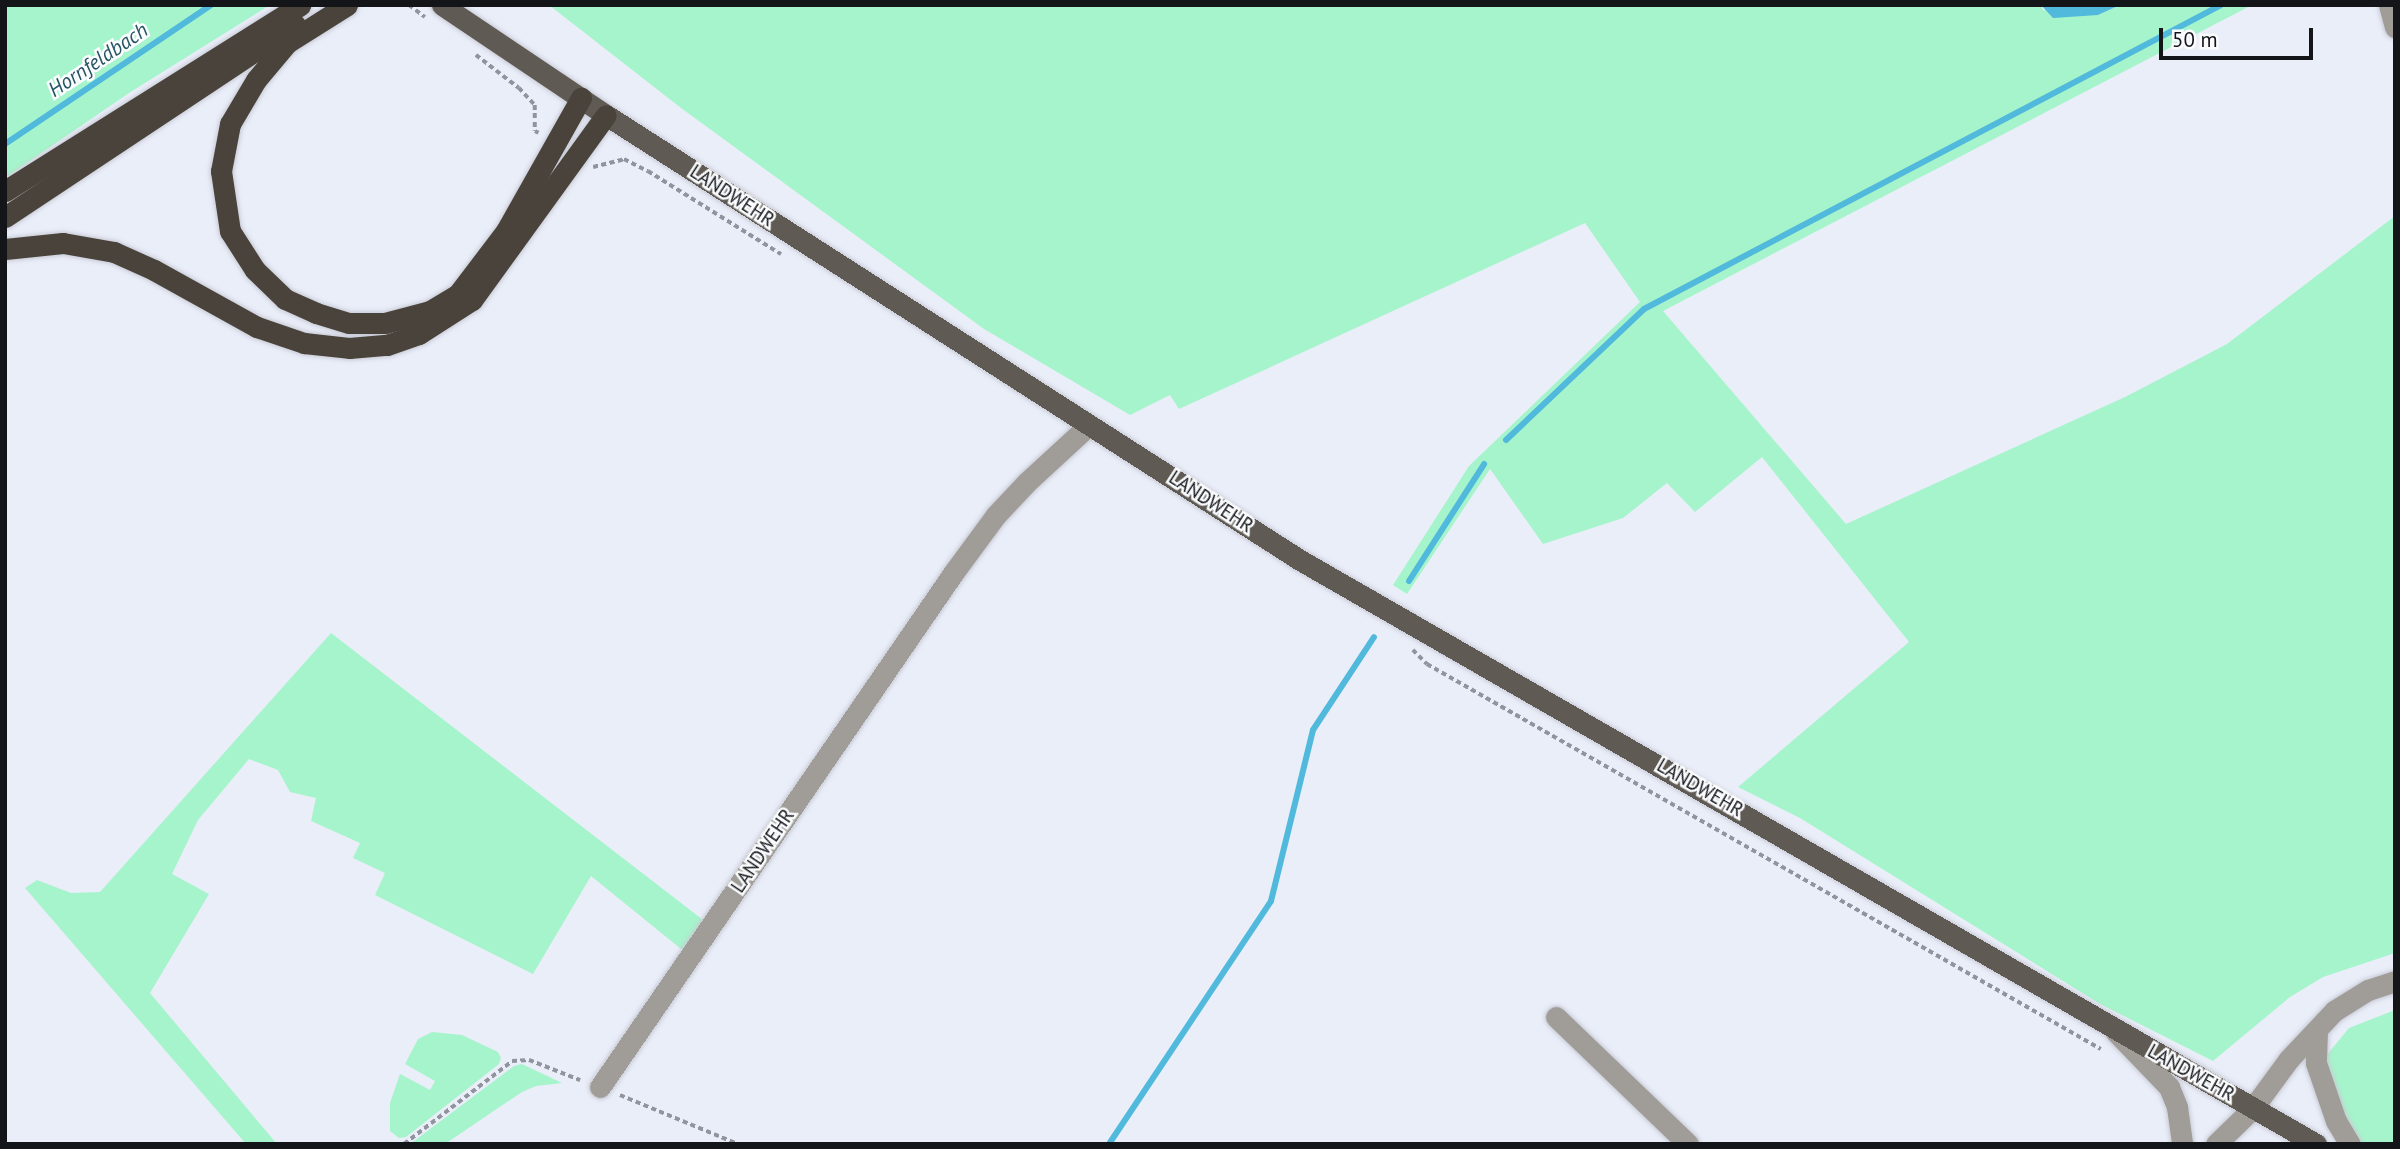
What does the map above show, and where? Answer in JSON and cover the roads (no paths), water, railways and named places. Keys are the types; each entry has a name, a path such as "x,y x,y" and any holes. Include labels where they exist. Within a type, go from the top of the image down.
{"highway":[{"path":"5,191 300,5"},
{"path":"5,217 324,5"},
{"path":"347,5 287,43 256,80 230,124 221,171 230,231 255,270 285,299 316,313 349,323 385,323 429,311 458,294 506,230 580,98"},
{"path":"5,249 63,243 114,252 154,270 257,327 304,343 349,348 387,345 419,334 472,300 606,115"}],"main road":[{"name":"LANDWEHR","path":"440,11 1300,559 2316,1144"}],"street":[{"path":"2389,5 2395,27"},
{"name":"LANDWEHR","path":"600,1087 962,560 1027,482 1090,425"},
{"path":"2216,1144 2253,1108 2289,1059 2334,1011 2368,990 2395,981"},
{"path":"1556,1017 1688,1144"},
{"path":"2114,1030 2169,1087 2177,1107 2182,1144"},
{"path":"2317,1031 2316,1063 2336,1121 2350,1144"}],"water":[{"path":"2041,5 2120,5 2098,15 2053,18"}],"waterway":[{"name":"Hornfeldbach","path":"5,144 211,5"},
{"path":"1506,440 1644,309 2221,5"},
{"path":"1409,581 1484,464"},
{"path":"1109,1144 1271,901 1313,730 1374,637"}]}
